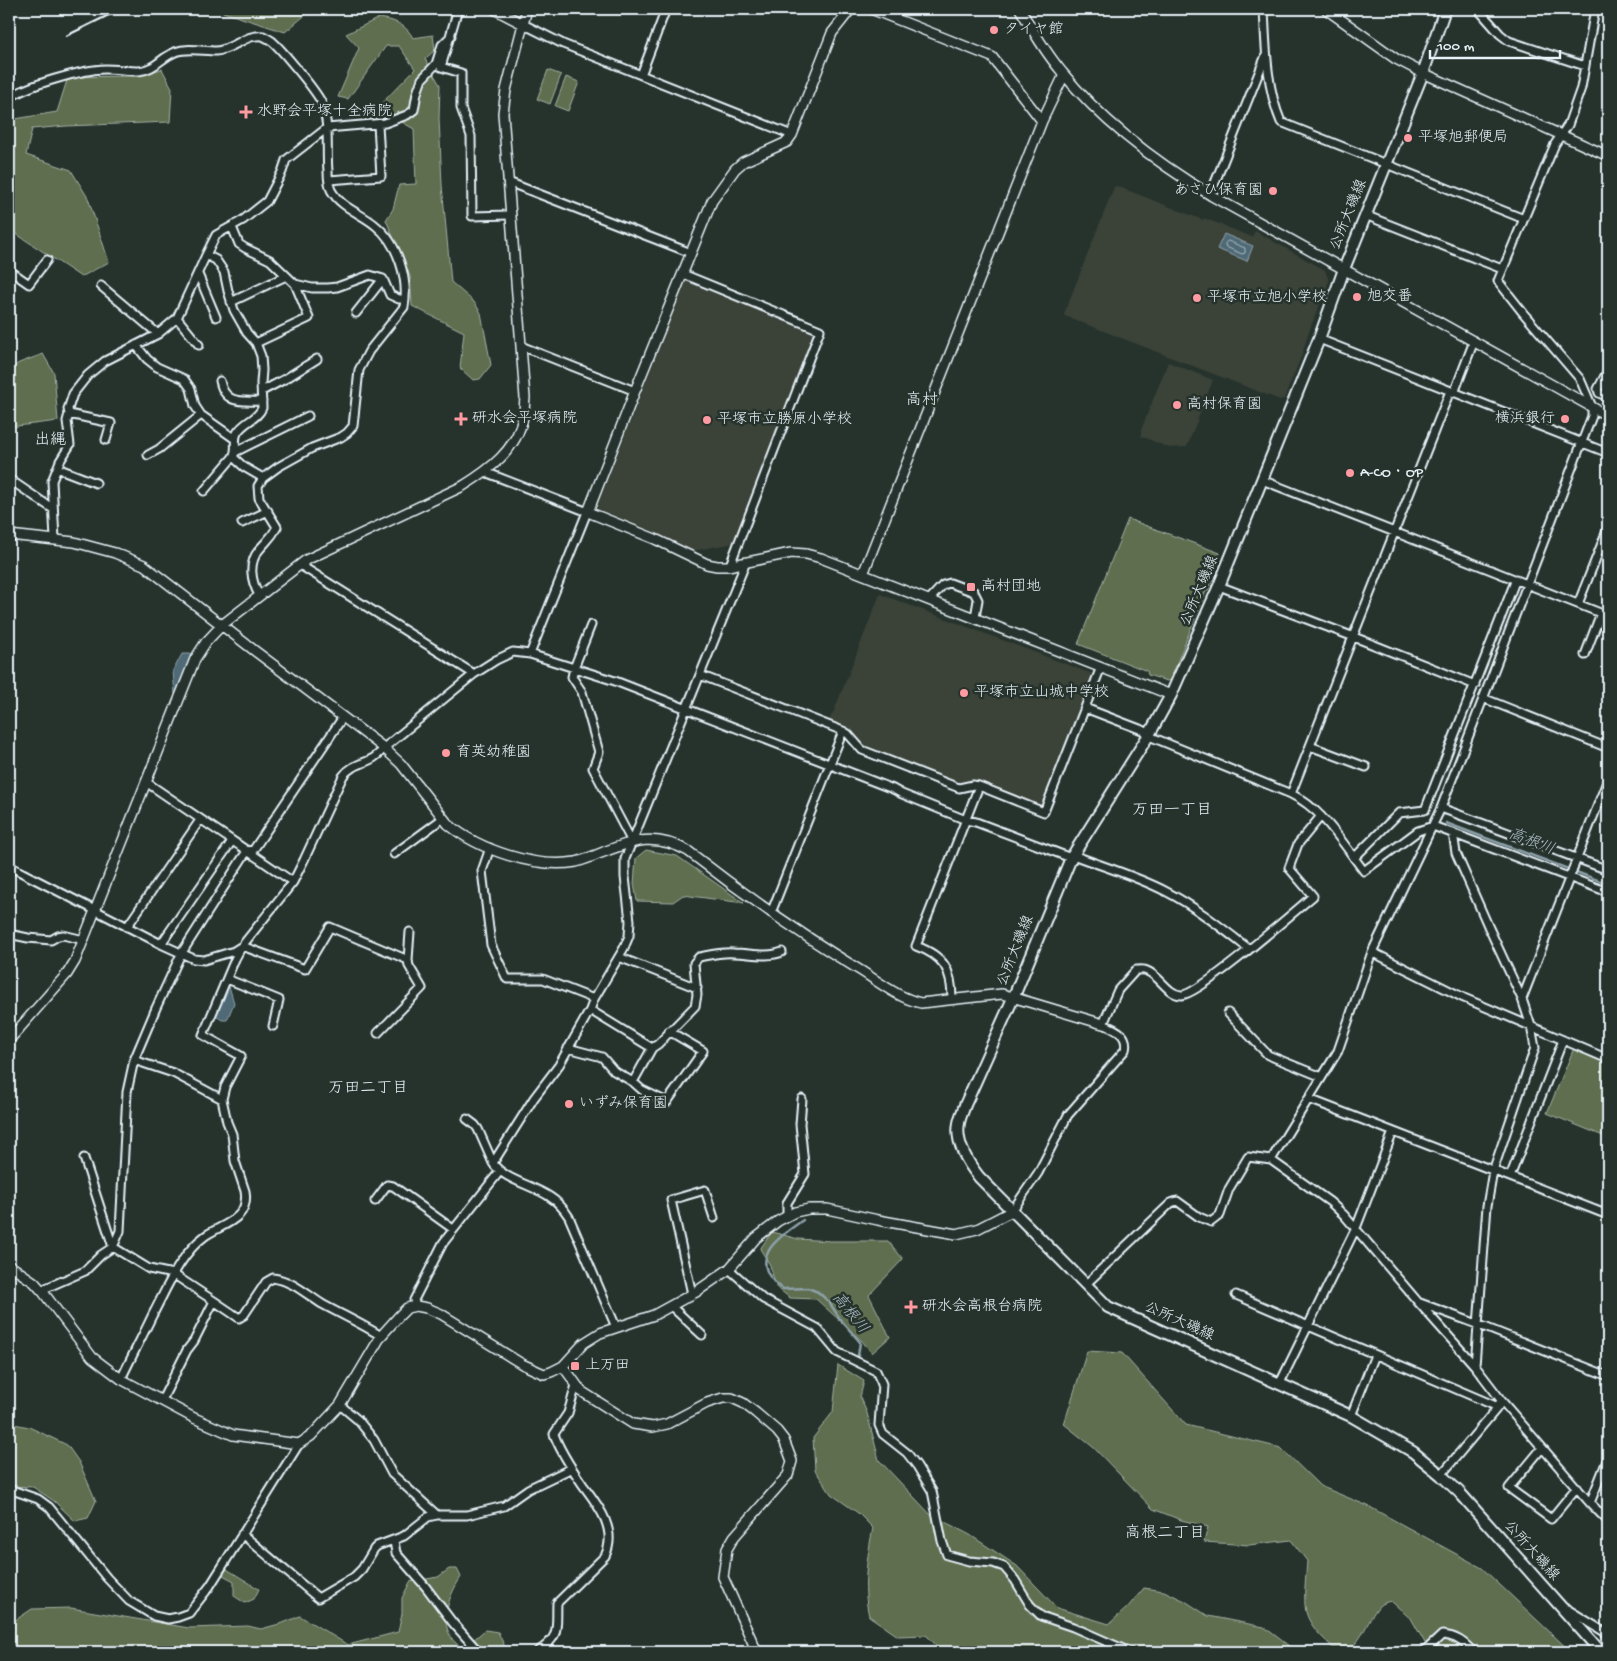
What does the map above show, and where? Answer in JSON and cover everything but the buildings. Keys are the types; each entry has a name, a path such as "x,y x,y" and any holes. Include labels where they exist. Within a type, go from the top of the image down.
{"main road":[{"name":"公所大磯線","path":"1445,9 1423,73 1365,215 1319,339 1219,586 1171,694 1150,734 1072,857 1014,996 965,1105 959,1122 958,1132 959,1141 970,1166 1108,1307 1351,1416 1413,1452 1460,1493 1601,1652"}],"street":[{"path":"458,9 442,67 461,74 461,108 471,136 472,216 510,215"},
{"path":"494,9 563,44 792,134"},
{"path":"9,1040 67,974 84,940 195,658 206,642 222,625 300,565 463,486 485,472 505,454 517,435 523,418 525,398 503,113 506,90 527,9"},
{"path":"641,74 666,9"},
{"path":"530,654 712,200 735,169 743,162 787,142 792,134 832,33 850,9"},
{"path":"871,9 992,57 1042,121"},
{"path":"1020,9 1064,75 1140,148 1174,172 1210,195 1608,416"},
{"path":"1264,9 1271,92 1281,122 1524,219"},
{"path":"1326,9 1396,59 1608,156"},
{"path":"1478,9 1500,34 1509,41 1585,66"},
{"path":"1271,1160 1338,1051 1372,952 1441,808 1592,416 1592,407 1580,380 1498,281 1554,144 1568,125 1581,88 1595,9"},
{"path":"9,99 31,87 84,71 105,69 145,71 174,52 184,49 217,51 229,49 250,38 263,36 272,42 313,89 322,103 327,128 327,161 332,190 348,208 374,224 384,233 394,248 404,276 404,307 369,351 360,370 353,426 340,437 312,448 278,467 263,478 258,486 259,498 276,527 270,540 258,550 251,568 254,587 259,595"},
{"path":"55,539 52,481 56,468 70,445 67,421 68,409 73,394 88,375 105,362 158,334 177,318 216,235 232,227 267,201 286,160 327,128 385,123 407,115 414,110 422,79 436,64 442,45 451,36"},
{"path":"1210,195 1267,52"},
{"path":"863,574 1042,121 1064,75"},
{"path":"329,180 381,176 378,124"},
{"path":"508,182 691,253"},
{"path":"1365,215 1502,269"},
{"path":"232,227 240,244 270,260 295,284 309,318 256,343"},
{"path":"206,255 216,260 224,272 231,302 247,333 256,343 260,356 262,408 260,414 242,425 235,438 235,454 244,467 263,478"},
{"path":"9,270 29,284 47,260"},
{"path":"198,274 216,317"},
{"path":"683,274 820,330 730,565"},
{"path":"295,284 312,288 337,287 370,275 383,279 390,295 399,299 405,299"},
{"path":"231,302 286,276"},
{"path":"356,313 383,279"},
{"path":"101,286 158,334"},
{"path":"177,318 199,345"},
{"path":"1319,339 1608,453"},
{"path":"1291,794 1395,532 1474,341"},
{"path":"136,345 147,359 157,367 184,379 191,389 195,406 201,415 235,438"},
{"path":"521,346 635,391"},
{"path":"262,391 317,359"},
{"path":"1608,370 1598,389 1600,393 1608,396"},
{"path":"220,381 225,396 231,399 242,402 262,401"},
{"path":"69,414 111,423 106,440"},
{"path":"148,455 159,449 201,415"},
{"path":"204,491 235,454 308,416"},
{"path":"56,468 96,483"},
{"path":"485,472 655,539 707,564 716,566 730,565 791,553 821,558 1171,694"},
{"path":"9,479 53,509"},
{"path":"1262,480 1605,615 1585,655"},
{"path":"242,523 268,511"},
{"path":"1578,604 1608,528"},
{"path":"9,535 74,542 115,553 144,565 384,748 402,764 442,819 457,832 490,848 519,859 565,863 578,862 632,842 664,840 688,851 825,949 912,1001 921,1003 993,994 1014,996 1103,1024 1116,1030 1126,1038 1127,1044 1126,1050 1068,1115 1038,1173 1012,1211 977,1229 956,1234 828,1209 809,1209 795,1212 778,1221 756,1238 729,1269 692,1294 654,1316 616,1327 591,1338 563,1366 544,1374 535,1371 485,1343 441,1314 416,1306 407,1308 381,1336 340,1405 311,1436 298,1444 210,1586 189,1613 168,1619 154,1616 129,1601 107,1578 49,1507 38,1499 9,1489"},
{"path":"493,1163 534,1098 559,1065 629,936 630,922 625,859 746,562"},
{"path":"300,565 474,674"},
{"path":"1354,858 1399,813 1425,810 1516,579"},
{"path":"929,600 943,585 950,583 974,592 978,600 975,617"},
{"path":"1219,586 1354,636 1474,685"},
{"path":"591,625 572,677 582,692 599,752 592,768 632,842"},
{"path":"121,1379 173,1274 196,1244 205,1236 238,1217 244,1205 245,1191 234,1161 232,1134 227,1122 222,1099 225,1087 241,1056 203,1035 242,946 293,882 342,776 347,770 357,764 369,762 378,756 384,748 474,674 513,652 530,654 615,681 830,764 966,820 1143,881 1167,892 1211,919 1249,949"},
{"path":"700,675 843,731 862,750 959,788 973,785 979,786 1044,812 1101,667"},
{"path":"1483,698 1608,748"},
{"path":"1085,708 1304,800 1321,816 1364,871 1418,831 1433,826 1608,892"},
{"path":"43,1292 46,1288 85,1271 101,1255 113,1247 120,1231 127,1092 134,1060 156,1008 181,954 247,852 254,849 343,717"},
{"path":"771,912 843,731"},
{"path":"1310,746 1366,767"},
{"path":"1522,999 1608,779"},
{"path":"146,782 293,882"},
{"path":"952,999 949,972 942,962 927,950 916,946 979,786"},
{"path":"1441,808 1608,870"},
{"path":"1103,1024 1118,990 1136,970 1147,971 1175,994 1185,995 1196,990 1313,896 1289,868 1298,844 1321,816"},
{"path":"394,854 442,819"},
{"path":"127,927 200,820"},
{"path":"1453,833 1456,852 1522,999 1531,1026 1535,1048 1493,1171 1487,1206 1475,1366"},
{"path":"161,944 232,841"},
{"path":"490,848 482,871 491,945 507,979 543,979 594,999"},
{"path":"9,866 127,927 194,959 204,960 234,951 242,946"},
{"path":"242,946 305,970 330,927 408,960"},
{"path":"378,1033 422,988 409,966 410,932"},
{"path":"9,934 51,940 64,935 84,940"},
{"path":"632,1082 652,1048 695,1006 697,988 694,963 699,957 719,954 778,954 782,952"},
{"path":"1372,952 1464,998 1608,1059"},
{"path":"619,957 697,988"},
{"path":"227,978 279,1000 273,1026"},
{"path":"590,1010 652,1048"},
{"path":"1228,1013 1268,1055 1322,1077"},
{"path":"568,1048 602,1057 614,1071 642,1090 667,1102 703,1051 670,1031"},
{"path":"1510,1177 1563,1040"},
{"path":"134,1060 173,1073 222,1099"},
{"path":"787,1216 788,1203 805,1174 800,1124 802,1099"},
{"path":"1309,1099 1608,1215"},
{"path":"467,1119 475,1125 493,1163 500,1171 549,1196 563,1208 569,1217 616,1327"},
{"path":"1280,1383 1356,1228 1393,1132"},
{"path":"84,1158 113,1247 149,1269 173,1274 239,1318 244,1315 266,1282 274,1278 283,1279 381,1336"},
{"path":"1085,1285 1171,1203 1177,1201 1199,1217 1210,1222 1220,1215 1229,1189 1248,1158 1271,1160 1330,1202 1356,1228 1475,1366 1499,1404 1608,1521"},
{"path":"416,1306 414,1300 443,1243 500,1171"},
{"path":"375,1201 387,1185 393,1186 453,1230"},
{"path":"692,1294 671,1200 705,1190 714,1218"},
{"path":"9,1266 34,1282 92,1357 121,1379 194,1418 233,1435 298,1444"},
{"path":"729,1269 762,1299 816,1328 837,1352 876,1371 882,1384 879,1425 883,1434 907,1453 932,1491 942,1541 947,1555 969,1561 993,1563 1004,1567 1015,1580 1030,1605 1041,1616 1074,1627 1130,1652"},
{"path":"1236,1296 1375,1355 1499,1404"},
{"path":"162,1400 214,1301"},
{"path":"1418,1302 1608,1376"},
{"path":"671,1306 702,1335"},
{"path":"1351,1416 1375,1355"},
{"path":"563,1366 576,1385 587,1396 633,1424 654,1427 667,1424 707,1403 723,1398 732,1398 744,1403 777,1431 784,1440 790,1454 791,1468 783,1482 734,1537 727,1549 723,1577 757,1652"},
{"path":"537,1652 548,1645 556,1633 557,1603 606,1556 609,1549 604,1514 572,1468 554,1434 568,1413 576,1385"},
{"path":"1441,1475 1499,1404"},
{"path":"340,1405 358,1420 374,1440 392,1474 437,1515"},
{"path":"1542,1448 1509,1488 1551,1519 1577,1487"},
{"path":"1590,1503 1608,1458"},
{"path":"242,1534 318,1598 354,1577 378,1546 394,1541 412,1531 428,1517 437,1515 467,1515 504,1506 528,1488 572,1468"},
{"path":"394,1541 396,1553 479,1652"},
{"path":"1558,1604 1608,1634"},
{"path":"1424,1652 1442,1635 1452,1636 1473,1652"}],"shaded area":[{"name":"平塚市立旭小学校","path":"1117,186 1252,237 1255,231 1325,270 1329,281 1284,399 1280,400 1065,316 1064,314 1114,187"},
{"name":"平塚市立勝原小学校","path":"689,281 815,331 816,335 735,543 692,551 650,530 599,510 597,506 685,282"},
{"name":"高村保育園","path":"1168,362 1213,380 1187,447 1169,448 1141,436 1141,430"},
{"name":"平塚市立山城中学校","path":"880,594 1095,675 1043,804 1038,806 975,782 960,785 865,749 850,730 828,722"}],"green space":[{"path":"219,9 322,9 309,12 285,32 223,12"},
{"path":"379,18 403,26 413,38 433,35 435,50 425,59 440,85 439,118 442,185 451,282 474,302 481,313 491,365 480,379 473,380 460,368 464,332 412,306 410,276 386,220 393,209 399,185 416,184 414,129 393,117 380,105 415,69 399,46 386,46 348,99 338,97 359,48 346,34"},
{"path":"162,69 172,88 170,122 32,129 26,155 71,170 88,198 109,262 81,277 9,229 9,120 57,112 68,77 135,76"},
{"path":"548,70 561,75 550,104 537,99"},
{"path":"566,77 579,82 568,111 555,106"},
{"path":"43,354 54,373 58,421 9,427 9,370 19,363"},
{"path":"1128,519 1220,553 1210,576 1213,578 1170,680 1167,681 1148,675 1147,671 1078,644"},
{"path":"646,850 677,856 744,903 683,895 673,902 637,901 634,884 636,858"},
{"path":"1574,1048 1608,1062 1608,1138 1547,1113"},
{"path":"772,1232 798,1239 888,1241 903,1259 869,1295 890,1337 872,1353 862,1341 816,1299 790,1298 776,1287 770,1265 760,1249"},
{"path":"1087,1351 1122,1353 1186,1425 1281,1448 1320,1486 1368,1506 1482,1568 1571,1652 1438,1652 1425,1643 1412,1620 1391,1601 1380,1605 1358,1641 1352,1647 1346,1651 1338,1652 1319,1634 1308,1618 1305,1601 1307,1561 1291,1540 1249,1545 1204,1542 1208,1527 1181,1520 1153,1509 1093,1447 1064,1424"},
{"path":"838,1365 864,1381 860,1397 867,1413 879,1460 930,1514 970,1535 1017,1566 1057,1608 1109,1624 1127,1608 1144,1588 1164,1591 1185,1601 1208,1616 1264,1627 1293,1649 1292,1652 943,1652 926,1635 898,1636 869,1616 866,1594 867,1561 873,1528 858,1513 831,1494 815,1470 813,1438 833,1412"},
{"path":"9,1423 29,1427 67,1445 79,1462 96,1501 88,1518 75,1521 54,1501 33,1487 9,1486"},
{"path":"225,1568 259,1589 254,1599 245,1603 234,1596 234,1581 221,1574"},
{"path":"449,1569 457,1569 461,1577 448,1604 446,1614 448,1632 453,1640 461,1647 485,1630 498,1632 504,1645 511,1652 9,1652 9,1619 14,1621 32,1609 71,1608 189,1628 248,1626 261,1629 300,1616 348,1645 398,1632 402,1614 402,1598 410,1582 438,1577"}],"water":[{"path":"1224,234 1253,246 1247,261 1217,249"},
{"path":"182,654 192,654 175,694 173,671"},
{"path":"229,986 234,1003 227,1020 222,1020 216,1016 216,1013"}],"waterway":[{"name":"高根川","path":"1446,823 1608,884"},
{"name":"高根川","path":"803,1220 773,1244 765,1260 766,1269 772,1279 783,1289 808,1288 818,1292 829,1302 840,1319 860,1342 858,1356"}],"railway":[{"path":"66,36 121,9"}],"place":[{"name":"タイヤ館","path":"994,30"},
{"name":"水野会平塚十全病院","path":"246,112"},
{"name":"平塚旭郵便局","path":"1408,138"},
{"name":"あさひ保育園","path":"1273,191"},
{"name":"旭交番","path":"1357,297"},
{"name":"平塚市立旭小学校","path":"1197,298"},
{"name":"高村保育園","path":"1177,405"},
{"name":"研水会平塚病院","path":"461,419"},
{"name":"横浜銀行","path":"1565,419"},
{"name":"平塚市立勝原小学校","path":"707,420"},
{"name":"A-CO・OP","path":"1350,473"},
{"name":"高村団地","path":"971,587"},
{"name":"平塚市立山城中学校","path":"964,693"},
{"name":"育英幼稚園","path":"446,753"},
{"name":"いずみ保育園","path":"569,1104"},
{"name":"研水会高根台病院","path":"911,1307"},
{"name":"上万田","path":"575,1366"}],"district":[{"name":"高村","path":"922,401"},
{"name":"出縄","path":"50,441"},
{"name":"万田一丁目","path":"1172,811"},
{"name":"万田二丁目","path":"368,1089"},
{"name":"高根二丁目","path":"1165,1534"}]}
